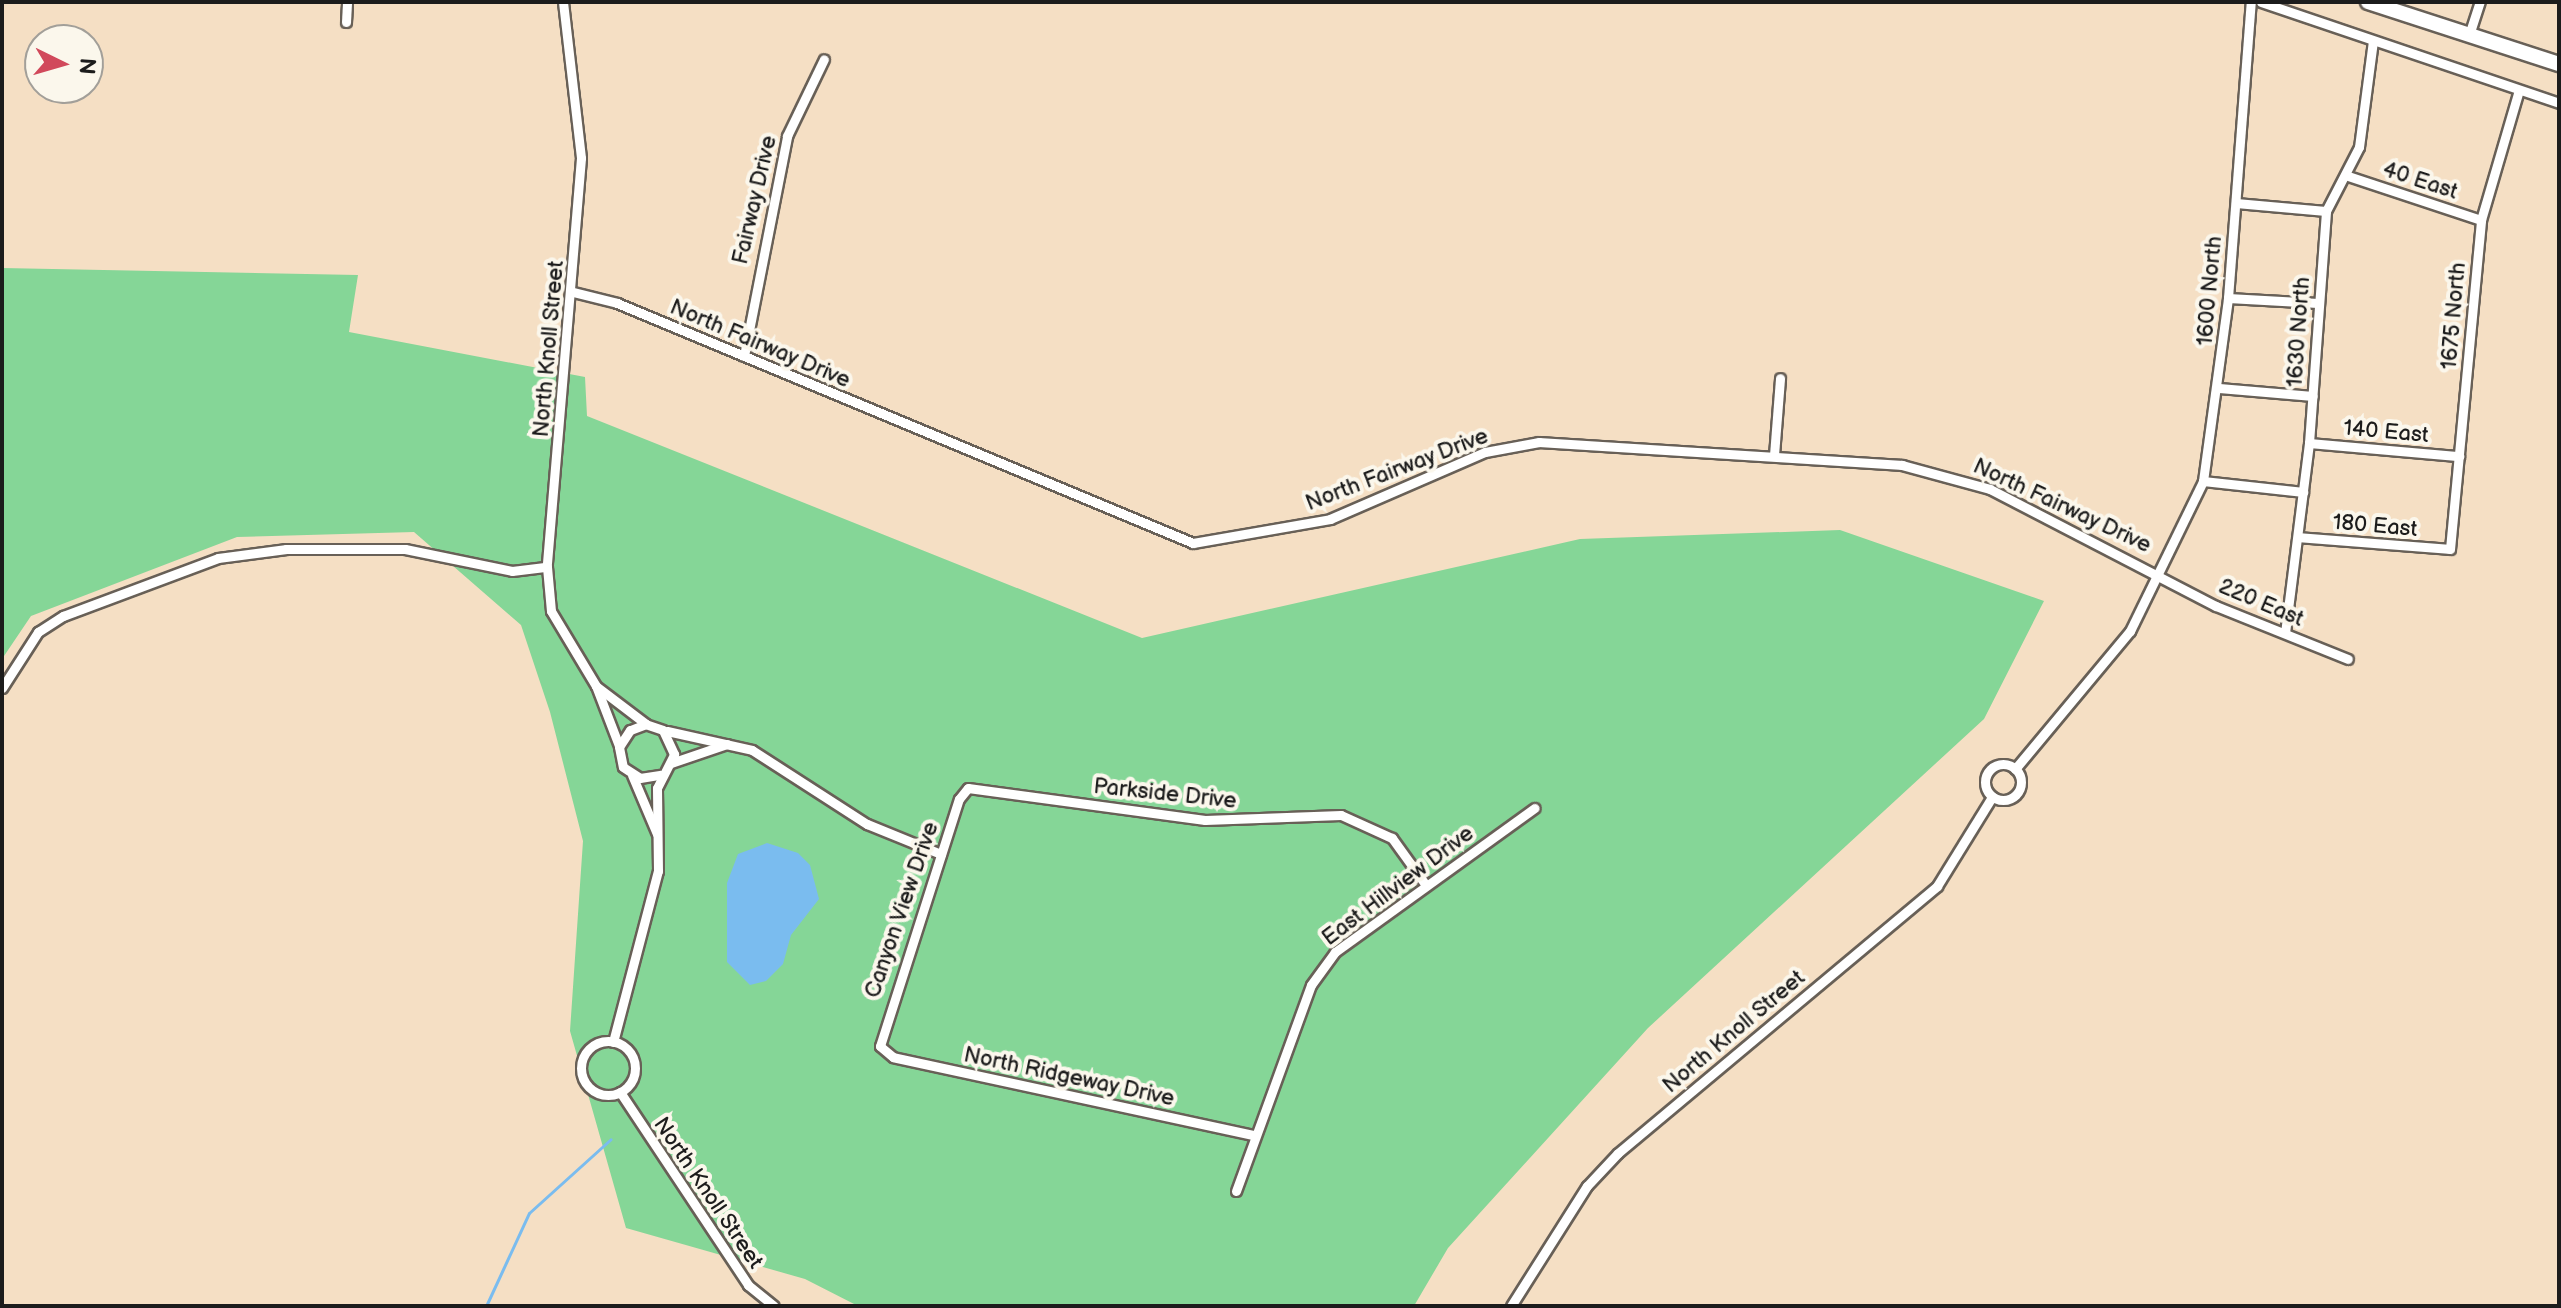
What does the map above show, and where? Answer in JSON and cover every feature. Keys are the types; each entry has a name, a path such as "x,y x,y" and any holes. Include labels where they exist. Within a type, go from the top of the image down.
{"main road":[{"path":"2368,2 2559,64"}],"street":[{"path":"346,22 347,2"},
{"name":"North Knoll Street","path":"563,2 581,146 573,292 547,567 551,611 596,686 657,834"},
{"name":"1600 North","path":"2164,574 2203,481 2219,388 2251,2"},
{"path":"2261,2 2559,103"},
{"path":"2469,35 2480,2"},
{"name":"1630 North","path":"2285,633 2309,443 2326,211 2348,176 2359,147 2373,41"},
{"name":"Fairway Drive","path":"744,356 787,136 824,59"},
{"name":"1675 North","path":"2450,549 2481,220 2519,90"},
{"name":"40 East","path":"2348,176 2481,220"},
{"path":"2236,203 2326,211"},
{"name":"North Fairway Drive","path":"573,292 744,356 1193,543 1330,519 1485,452 1539,442 1774,455 1949,474 2164,574"},
{"path":"2228,298 2318,303"},
{"path":"1774,455 1780,378"},
{"path":"2219,388 2313,396"},
{"name":"140 East","path":"2309,443 2459,456"},
{"path":"2203,481 2303,492"},
{"name":"180 East","path":"2298,537 2450,549"},
{"path":"2,688 38,632 63,616 218,558 286,549 405,549 512,571 547,567"},
{"name":"North Knoll Street","path":"1511,1306 1597,1175 1937,886 1992,797 1989,771 2015,769 2130,631 2164,574"},
{"name":"220 East","path":"2164,574 2216,606 2348,659"},
{"name":"North Knoll Street","path":"596,686 646,724 752,750 867,824 941,854"},
{"path":"619,747 630,730 646,724"},
{"path":"663,730 673,745 671,763"},
{"path":"632,775 660,775 671,763 727,744"},
{"name":"North Knoll Street","path":"1992,797 2009,800 2018,791 2015,769"},
{"name":"North Knoll Street","path":"613,1042 658,871 660,775"},
{"name":"Canyon View Drive","path":"880,1046 941,854 968,788"},
{"name":"Parkside Drive","path":"968,788 1205,820 1341,815 1392,838 1425,884"},
{"name":"East Hillview Drive","path":"1236,1191 1253,1135 1311,985 1335,952 1425,884 1535,808"},
{"path":"613,1042 635,1064 620,1092 601,1094 582,1075 592,1046 613,1042"},
{"name":"North Ridgeway Drive","path":"880,1046 893,1057 1253,1135"},
{"name":"North Knoll Street","path":"620,1092 768,1305"}],"green space":[{"path":"2,268 358,275 349,332 585,377 587,416 1142,638 1580,539 1840,530 2044,601 1984,719 1648,1028 1448,1248 1414,1306 858,1306 805,1279 626,1228 570,1031 583,841 550,712 521,625 414,532 237,537 31,616 2,659"}],"water":[{"path":"767,843 798,853 810,865 819,899 791,935 783,964 766,981 750,985 727,962 727,883 738,854"}],"waterway":[{"path":"486,1306 529,1213 611,1139"}]}
